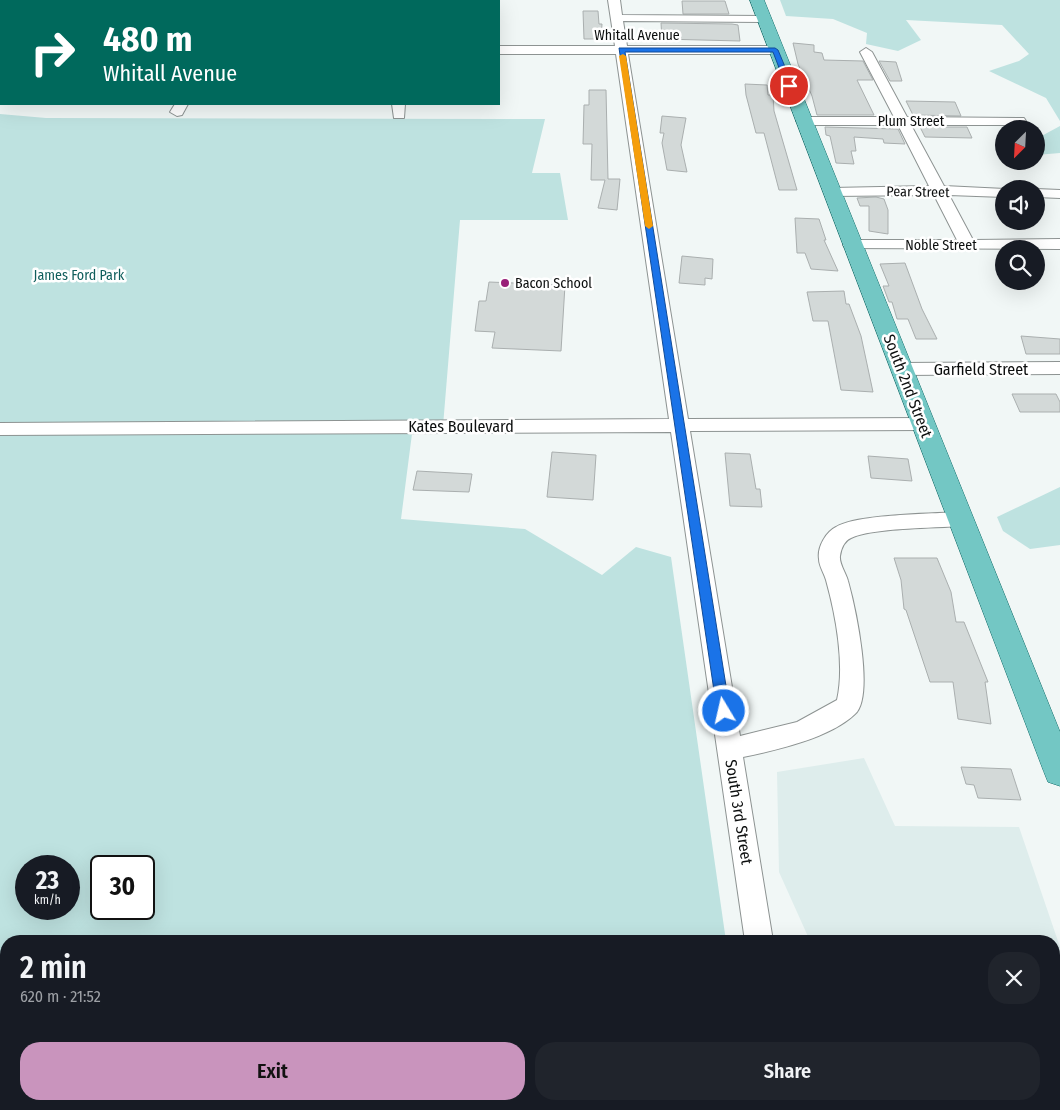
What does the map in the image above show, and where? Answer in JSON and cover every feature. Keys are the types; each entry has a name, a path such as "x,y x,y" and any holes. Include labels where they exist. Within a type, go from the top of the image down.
{"main road":[{"name":"South 2nd Street","path":"760,9 1060,772"}],"street":[{"path":"616,9 760,9"},
{"name":"South 3rd Street","path":"616,9 758,935"},
{"name":"Whitall Avenue","path":"500,50 775,50"},
{"path":"866,52 967,244"},
{"name":"Plum Street","path":"803,121 995,121"},
{"name":"Pear Street","path":"832,192 995,193"},
{"path":"1045,193 1060,194"},
{"name":"Noble Street","path":"852,245 1060,244"},
{"name":"Garfield Street","path":"901,369 1060,368"},
{"name":"Kates Boulevard","path":"0,429 922,424"},
{"path":"729,749 770,742 804,731 830,719 848,706 853,681 849,643 837,581 829,558 832,543 843,532 867,526 960,519"}],"shaded area":[{"path":"864,758 895,826 1019,827 1056,935 807,935 779,872 777,772"}],"green space":[{"path":"780,0 1060,0 1060,121 1046,98 989,71 1019,61 1029,54 1002,25 906,20 921,40 898,51 866,44 867,33 833,19 786,16"},
{"name":"James Ford Park","path":"0,114 46,118 545,119 532,173 560,173 568,220 460,220 443,426 413,426 401,519 525,529 602,575 636,547 671,557 725,935 0,935"},
{"path":"1060,126 1060,153 1045,154 1045,134"},
{"path":"1060,487 1060,545 1030,549 1003,531 997,517"}],"building":[{"path":"682,1 725,1 729,14 683,14"},
{"path":"583,11 598,11 599,24 602,24 601,39 584,39"},
{"path":"661,23 738,25 740,41 662,39"},
{"path":"793,43 814,45 814,52 822,53 824,60 863,61 873,80 857,80 874,115 817,115 812,96 798,64"},
{"path":"879,61 896,62 902,81 890,81"},
{"path":"745,84 767,85 768,95 773,95 774,111 797,190 779,190 764,133 756,133"},
{"path":"589,90 606,90 608,179 620,179 617,210 598,208 605,180 591,180 592,144 583,144 584,105 589,105"},
{"path":"906,101 955,102 961,116 913,115"},
{"path":"662,116 686,118 681,145 687,172 667,170 662,143 664,133 660,133"},
{"path":"825,127 898,129 905,144 884,143 883,139 854,137 856,151 851,151 854,164 836,163 830,136 826,135"},
{"path":"920,127 967,127 972,138 925,137"},
{"path":"876,197 884,199 888,210 888,234 869,231 869,206 860,206 857,198"},
{"path":"795,218 819,219 826,240 824,240 838,271 811,269 805,253 797,253"},
{"path":"682,256 713,259 712,279 705,278 705,285 679,283"},
{"path":"905,263 922,309 937,339 916,339 908,319 897,319 892,302 889,302 883,286 889,286 880,264"},
{"path":"489,282 565,285 561,351 492,348 495,332 475,331 479,301 486,301"},
{"path":"844,291 846,304 849,304 861,336 873,392 841,390 828,321 813,321 807,292"},
{"path":"1021,336 1060,339 1060,354 1026,354"},
{"path":"1012,394 1056,394 1060,402 1060,412 1020,412"},
{"path":"552,452 596,455 593,500 547,497"},
{"path":"725,453 750,454 756,489 760,489 762,507 730,506"},
{"path":"868,456 908,459 912,481 871,478"},
{"path":"417,471 472,474 469,492 413,490"},
{"path":"894,558 937,558 951,592 956,622 964,622 988,682 985,682 991,724 958,719 953,682 930,682 906,610 904,609 901,580"},
{"path":"961,767 1011,769 1021,800 978,798 974,785 966,784"}],"slow traffic":[{"path":"623,56 649,226"}],"place":[{"name":"Bacon School","path":"505,283"}],"route":[{"path":"724,711 622,50 775,50 789,86"}]}
